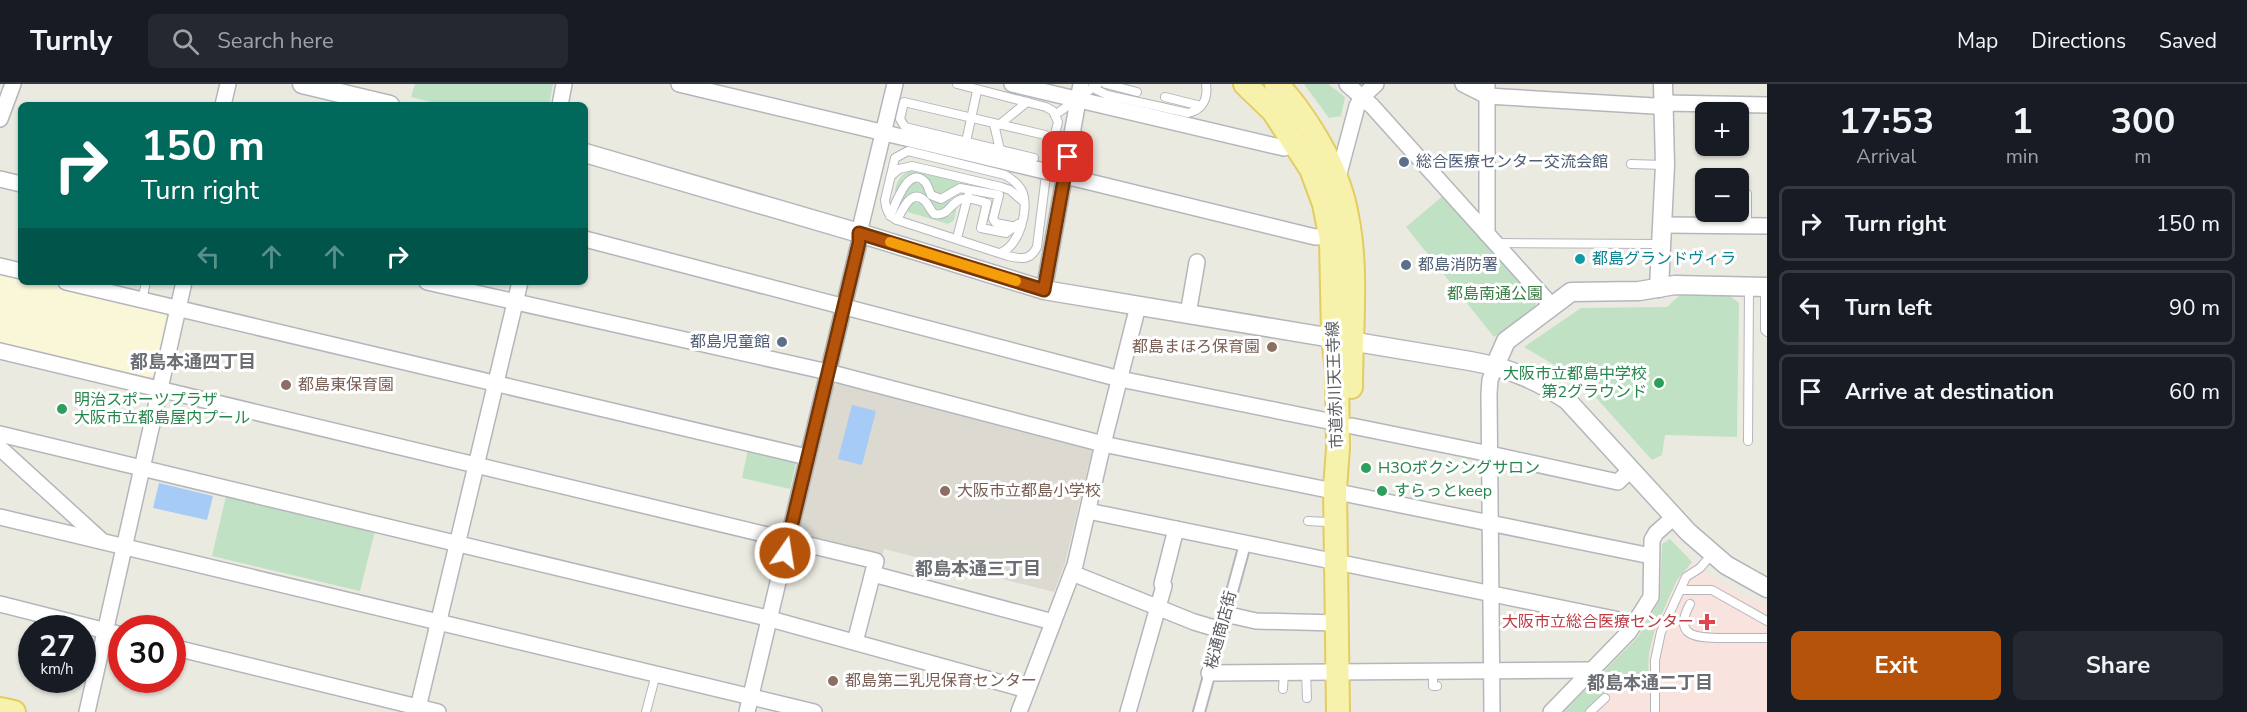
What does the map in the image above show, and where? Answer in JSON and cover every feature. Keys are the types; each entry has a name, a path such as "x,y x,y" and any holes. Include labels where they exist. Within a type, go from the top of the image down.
{"main road":[{"name":"市道赤川天王寺線","path":"1245,84 1273,111 1311,169 1324,204 1330,236 1342,340 1345,425 1342,493 1344,672 1338,712"},
{"name":"市道赤川天王寺線","path":"1276,84 1309,126 1337,181 1348,217 1351,240 1342,340"},
{"name":"市道赤川天王寺線","path":"1343,563 1337,623 1352,712"},
{"path":"0,709 14,712"}],"street":[{"path":"0,119 9,104 13,84"},
{"path":"224,102 228,84"},
{"path":"302,84 377,102"},
{"path":"561,102 564,84"},
{"path":"679,84 883,133 1048,169 1315,237 1330,236"},
{"path":"749,704 895,84"},
{"path":"1012,84 1284,148 1294,141"},
{"path":"1347,84 1362,97 1552,306"},
{"path":"1337,181 1357,106 1362,97 1376,84"},
{"path":"1463,84 1487,90 1654,106 1665,103 1767,105"},
{"path":"1659,288 1665,165 1663,84"},
{"path":"1044,290 1048,169 1078,100 1092,85"},
{"path":"1487,90 1491,239"},
{"path":"588,154 1044,290 1494,366 1529,377 1567,399 1674,517 1712,555 1741,575 1767,588"},
{"path":"0,179 18,183"},
{"path":"1662,225 1767,226"},
{"path":"588,240 1120,379 1618,482 1632,469"},
{"path":"1188,314 1197,262"},
{"path":"0,266 18,270"},
{"path":"79,285 807,457"},
{"path":"87,712 183,285"},
{"path":"440,285 828,372 1103,444 1651,556"},
{"path":"418,710 519,285"},
{"path":"1492,712 1489,393 1494,366 1506,341 1571,292 1639,291 1675,285 1760,286"},
{"path":"1018,712 1072,573 1138,306"},
{"path":"0,351 876,561 855,642"},
{"path":"0,434 769,618 1027,690"},
{"path":"0,448 103,542"},
{"path":"1088,511 1245,545 1635,623"},
{"path":"0,517 656,674 749,704 814,712"},
{"path":"1551,712 1629,632 1635,623 1651,597 1651,556 1654,536 1674,517"},
{"path":"1128,712 1158,606 1176,529"},
{"name":"桜通商店街","path":"1199,712 1245,545"},
{"path":"1072,573 1194,622 1221,630"},
{"path":"873,574 1053,622"},
{"path":"0,604 108,631"},
{"path":"1225,614 1256,621 1337,623"},
{"path":"186,651 418,710 438,712"},
{"path":"1209,673 1344,672 1435,678 1492,671 1593,670"}],"lane":[{"path":"957,84 1046,107 1055,115 1057,128 1047,167 1037,247 1031,256 1023,259 1000,254 894,218 885,207 896,158 908,152 1005,175 1018,184 1024,196 1024,202 1017,239 1011,248 1000,254"},
{"path":"1106,84 1134,89"},
{"path":"1092,85 1107,95 1188,113 1202,106 1206,84"},
{"path":"966,142 977,91"},
{"path":"1165,98 1202,106"},
{"path":"1055,115 1078,100"},
{"path":"1045,135 904,102 900,119 905,127 1000,150 1048,169"},
{"path":"996,124 1027,102"},
{"path":"996,124 1000,150"},
{"path":"1630,164 1665,165"},
{"path":"890,177 900,169 912,166 1010,190 1024,202"},
{"path":"894,218 904,186 911,178 922,179 931,195 941,199 955,189 969,189 999,195 993,219 996,223 1016,226"},
{"path":"957,238 971,180"},
{"path":"894,218 905,204 916,197 924,200 931,211 938,215 948,211 959,200 967,198 987,203 981,228 1006,233 1022,219"},
{"path":"1491,239 1661,244"},
{"path":"142,300 145,285"},
{"path":"1760,286 1767,332"},
{"path":"1748,441 1760,286"},
{"path":"1308,521 1326,522"},
{"path":"1655,712 1655,660 1664,624 1686,577 1700,568 1712,555"},
{"path":"1681,590 1712,590 1767,621"},
{"path":"1690,603 1684,615 1684,625 1687,631 1698,638 1767,639"},
{"path":"1283,689 1284,672"},
{"path":"1306,672 1306,698"},
{"path":"646,712 656,674"},
{"path":"1590,712 1605,698"}],"shaded area":[{"path":"0,270 18,274 18,285 64,285 163,308 167,315 154,375 147,379 0,344"},
{"name":"大阪市立都島小学校","path":"840,382 1088,446 1092,451 1065,563 1054,592 884,549 882,556 803,538 798,532 833,387"},
{"name":"大阪市立総合医療センター","path":"1670,539 1692,562 1716,581 1767,608 1767,712 1564,712 1638,637 1660,600 1662,544"}],"green space":[{"path":"415,84 553,84 550,102 431,102 411,97"},
{"path":"1304,84 1328,84 1345,97 1341,116 1329,118"},
{"path":"911,171 956,181 959,184 938,194 928,179 918,174 910,174 903,180 895,196 898,180 903,174"},
{"path":"915,182 923,186 927,195 937,202 951,198 946,209 935,210 927,199 918,194 909,195 901,203 908,186"},
{"name":"都島南通公園","path":"1444,195 1537,298 1535,308 1494,337 1406,227"},
{"path":"913,202 920,203 929,215 938,219 951,215 957,206 954,220 948,224 908,212 908,206"},
{"name":"大阪市立都島中学校 第2グラウンド","path":"1680,295 1730,296 1739,303 1737,437 1665,435 1662,455 1652,460 1590,391 1561,369 1524,347 1581,308 1667,307"},
{"path":"748,449 795,460 790,489 742,478"},
{"path":"226,496 375,531 360,591 212,556"},
{"path":"1670,539 1692,562 1677,580 1655,629 1649,653 1648,680 1635,680 1635,674 1614,674 1614,677 1607,677 1607,694 1588,712 1564,712 1638,637 1660,600 1662,544"}],"water":[{"path":"852,405 876,411 862,465 838,459"},
{"path":"159,483 213,496 207,520 153,508"}],"slow traffic":[{"path":"890,242 1016,281"}],"place":[{"name":"総合医療センター交流会館","path":"1404,162"},
{"name":"都島グランドヴィラ","path":"1580,259"},
{"name":"都島消防署","path":"1406,265"},
{"name":"都島児童館","path":"782,342"},
{"name":"都島まほろ保育園","path":"1272,347"},
{"name":"大阪市立都島中学校 第2グラウンド","path":"1659,383"},
{"name":"都島東保育園","path":"286,385"},
{"name":"明治スポーツプラザ 大阪市立都島屋内プール","path":"62,409"},
{"name":"H3Oボクシングサロン","path":"1366,468"},
{"name":"大阪市立都島小学校","path":"945,491"},
{"name":"すらっとkeep","path":"1382,491"},
{"name":"大阪市立総合医療センター","path":"1707,622"},
{"name":"都島第二乳児保育センター","path":"833,681"}],"district":[{"name":"都島本通四丁目","path":"193,362"},
{"name":"都島本通三丁目","path":"978,569"},
{"name":"都島本通二丁目","path":"1650,683"}],"route":[{"path":"785,553 859,243 859,233 1044,290 1068,157"}]}
